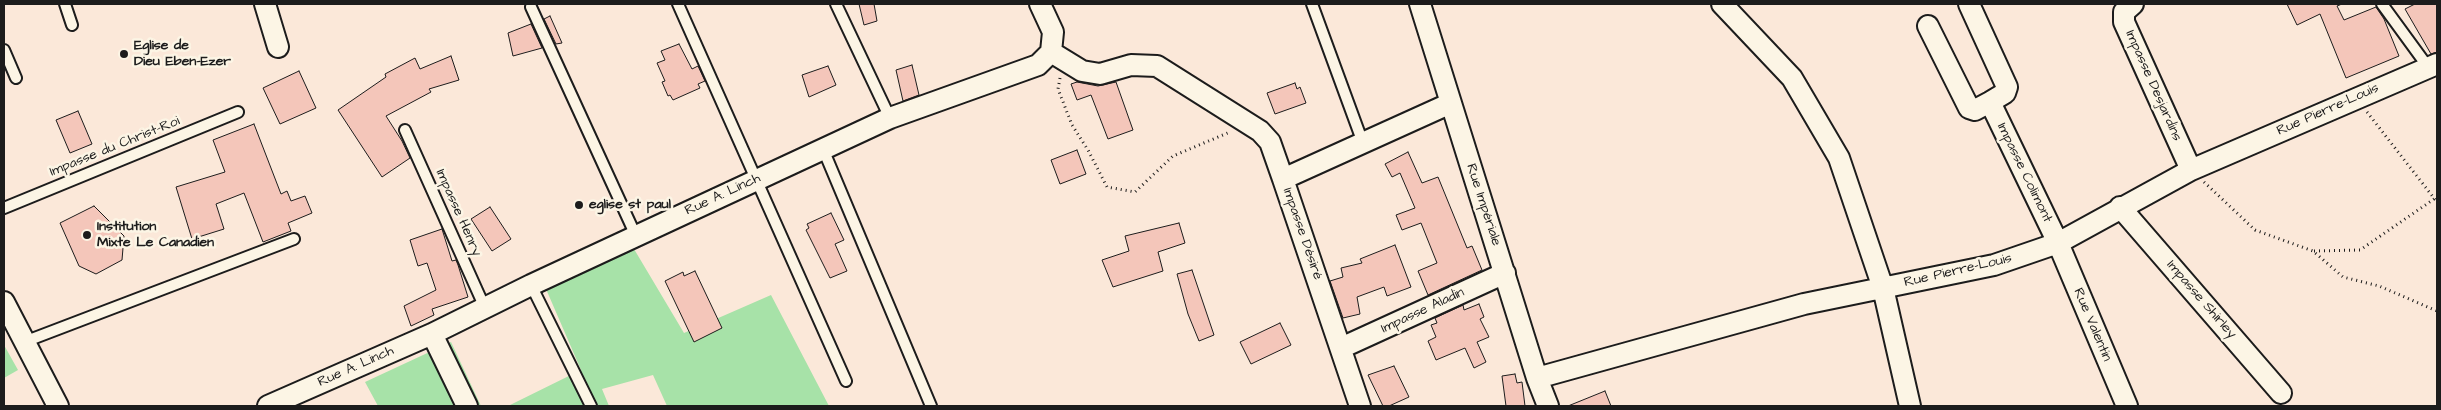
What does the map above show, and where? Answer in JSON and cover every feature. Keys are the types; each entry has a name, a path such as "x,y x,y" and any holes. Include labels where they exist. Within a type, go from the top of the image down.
{"street":[{"path":"265,4 278,47"},
{"path":"1040,4 1053,32 1057,56 1082,71 1100,74 1131,65 1157,66 1260,131 1270,142 1283,179"},
{"name":"Rue Impériale","path":"1420,4 1537,378 1548,406"},
{"path":"1722,4 1792,78 1839,158 1869,240 1883,288 1910,406"},
{"path":"1928,26 1969,108 1975,110 1990,102 2005,93 2007,87 1969,4"},
{"name":"Impasse Desjardins","path":"2133,4 2124,12 2124,22 2191,170"},
{"name":"Rue A. Linch","path":"268,406 432,334 531,285 890,118 1038,66 1057,56"},
{"name":"Rue Pierre-Louis","path":"1537,378 1804,304 1994,265 2058,243 2120,207 2191,170 2432,65"},
{"name":"Impasse Colimont","path":"1990,102 2058,243"},
{"name":"Impasse Désiré","path":"1360,406 1283,179 1451,103"},
{"name":"Impasse Shirley","path":"2120,207 2281,393"},
{"name":"Rue Valentin","path":"2058,243 2127,406"},
{"name":"Impasse Aladin","path":"1341,348 1505,273"},
{"path":"4,302 58,406"},
{"path":"432,334 468,406"}],"lane":[{"path":"65,4 72,25"},
{"path":"678,4 846,382"},
{"path":"836,4 890,118"},
{"path":"1312,4 1363,143"},
{"path":"2382,4 2432,65"},
{"path":"531,7 636,236"},
{"path":"4,50 16,78"},
{"name":"Impasse du Christ-Roi","path":"4,208 238,112"},
{"name":"Impasse Henry","path":"406,130 485,308"},
{"path":"823,150 931,406"},
{"path":"24,342 294,238"},
{"path":"531,285 591,406"}],"path":[{"path":"1057,56 1058,89 1072,125 1088,150 1107,187 1135,192 1173,156 1249,124"},
{"path":"2313,251 2360,250 2437,200 2356,98"},
{"path":"2191,170 2255,230 2313,251 2343,277 2379,286 2437,311"}],"green space":[{"path":"634,249 684,333 771,295 829,406 667,406 653,375 602,389 609,406 508,406 581,370 546,289"},
{"path":"451,342 481,406 378,406 365,382"},
{"path":"4,345 18,370 4,378"}],"building":[{"path":"859,4 874,4 877,21 864,25"},
{"path":"2287,4 2342,4 2337,6 2344,20 2376,7 2384,19 2399,56 2346,78 2320,14 2297,25"},
{"path":"2415,4 2437,4 2437,52 2431,54 2405,9"},
{"path":"550,16 562,43 556,44 544,19"},
{"path":"531,24 542,48 513,56 508,33"},
{"path":"679,44 692,69 698,66 705,81 698,84 700,88 673,100 670,95 668,96 662,82 665,81 657,63 665,60 661,51"},
{"path":"451,56 459,80 429,89 431,92 386,116 410,158 382,177 338,110 386,77 385,74 415,58 420,69"},
{"path":"912,65 919,95 903,101 896,70"},
{"path":"828,66 836,85 809,97 802,75"},
{"path":"299,71 316,108 280,124 263,88"},
{"path":"1077,82 1098,86 1116,82 1133,130 1108,139 1091,95 1077,100 1071,84"},
{"path":"1295,83 1297,89 1300,87 1306,103 1275,114 1267,93"},
{"path":"78,111 92,144 70,153 56,120"},
{"path":"254,124 281,194 287,191 291,201 305,196 312,213 288,223 291,231 263,242 244,193 216,204 224,229 192,239 176,187 225,172 213,140"},
{"path":"1077,150 1086,174 1060,184 1051,160"},
{"path":"1408,152 1422,183 1438,177 1467,248 1472,246 1482,270 1428,295 1418,271 1437,263 1421,223 1402,230 1396,215 1415,208 1400,173 1392,177 1385,164"},
{"name":"Institution Mixte Le Canadien","path":"94,206 124,236 122,260 96,274 79,266 60,223"},
{"path":"490,207 511,239 492,251 471,219"},
{"path":"831,213 844,240 835,244 847,271 830,278 806,230 809,228 807,224"},
{"path":"1179,223 1185,243 1158,252 1163,271 1113,287 1102,260 1129,251 1125,236"},
{"path":"442,229 452,261 456,260 468,297 432,309 434,315 411,326 404,306 436,290 427,263 418,266 410,240"},
{"path":"1395,245 1411,287 1387,296 1384,287 1357,297 1360,314 1343,318 1330,281 1343,277 1341,268 1362,263 1360,259"},
{"path":"1192,270 1214,335 1199,341 1188,314 1177,274"},
{"path":"695,271 722,328 694,342 665,281 683,272 684,276"},
{"path":"1479,304 1484,317 1480,319 1489,337 1477,342 1486,362 1474,368 1465,348 1436,360 1428,341 1436,337 1431,325 1437,323 1435,318 1463,305 1464,310"},
{"path":"1280,323 1291,345 1251,364 1240,342"},
{"path":"1394,366 1409,397 1389,406 1383,406 1368,375"},
{"path":"1515,374 1517,383 1522,382 1525,406 1506,406 1502,376"},
{"path":"1605,391 1611,406 1568,406"}],"place":[{"name":"Eglise de Dieu Eben-Ezer","path":"124,54"},
{"name":"eglise st paul","path":"579,205"},
{"name":"Institution Mixte Le Canadien","path":"87,235"}]}
